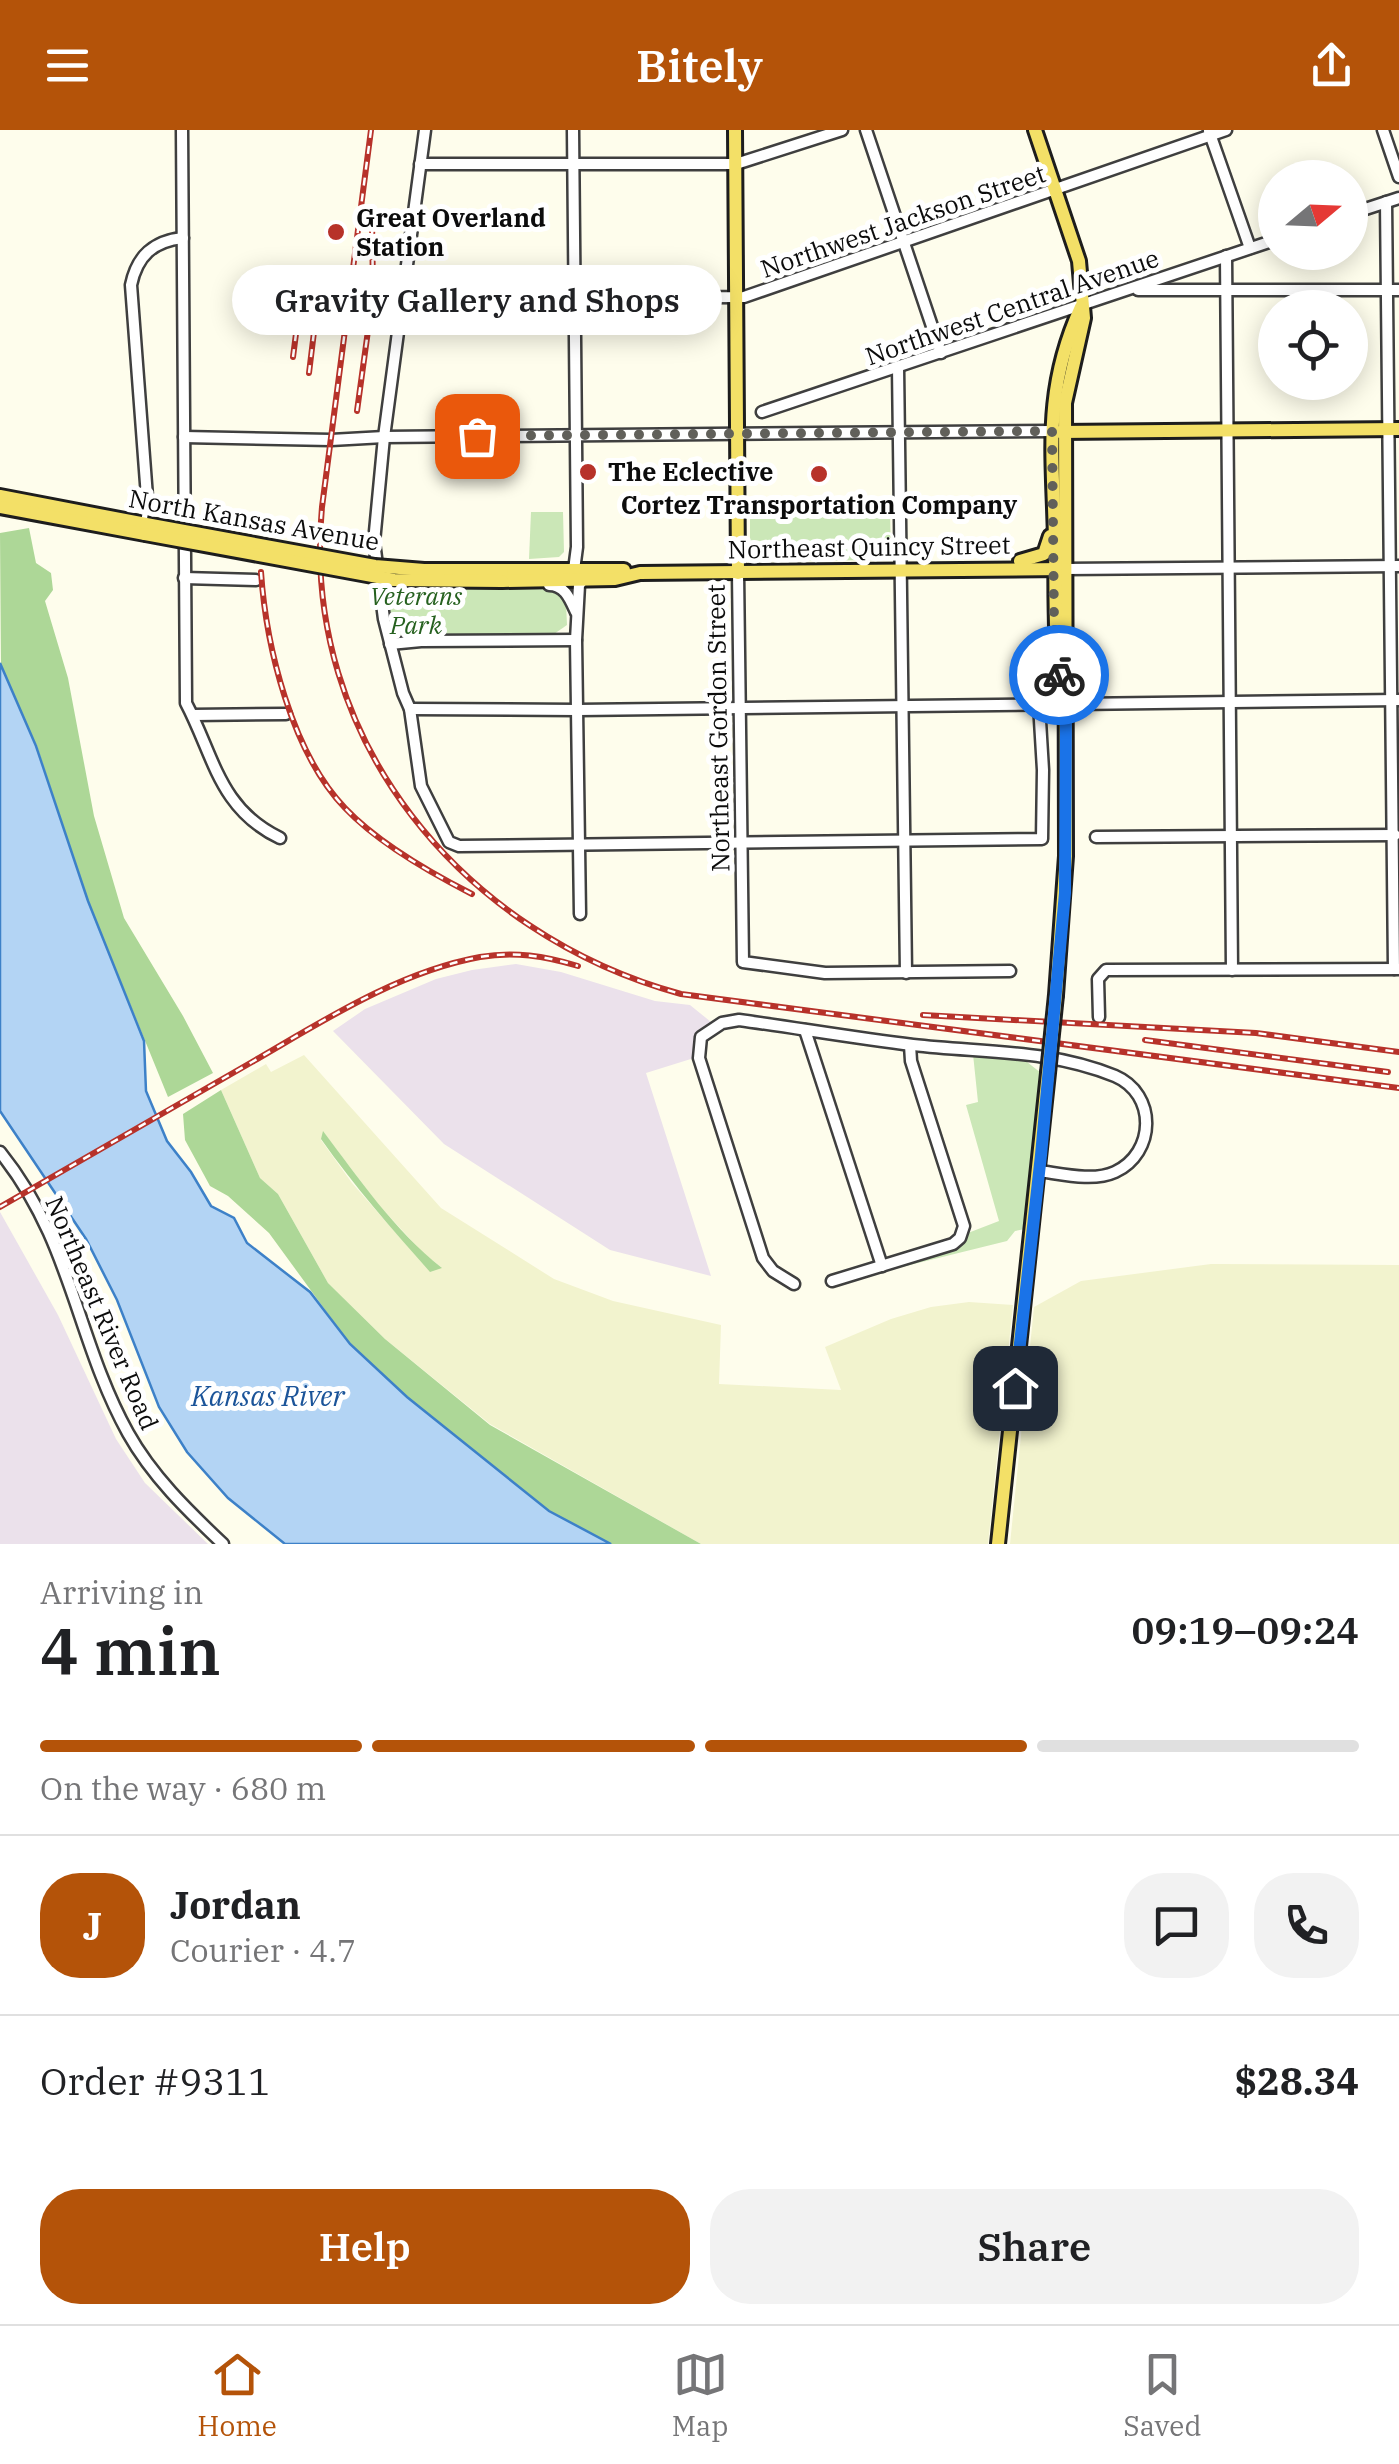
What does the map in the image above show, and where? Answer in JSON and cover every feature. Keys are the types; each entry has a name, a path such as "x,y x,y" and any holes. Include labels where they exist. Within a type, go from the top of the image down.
{"main road":[{"name":"Northeast Gordon Street","path":"735,130 738,573"},
{"path":"979,570 1000,562 1028,562 1044,554 1050,540 1058,432 1084,328 1079,261 1035,130"},
{"path":"1058,432 1394,430"},
{"path":"998,1544 1040,1171 1066,856 1067,696 1058,432"},
{"name":"North Kansas Avenue","path":"0,496 146,529"},
{"path":"1052,502 1060,568"},
{"name":"North Kansas Avenue","path":"0,507 375,566 504,577"},
{"name":"Northeast Quincy Street","path":"504,577 1060,568"}],"street":[{"path":"182,130 186,703 210,762 228,792 263,830 280,838"},
{"path":"425,130 374,542 390,644 410,708 421,786 445,838 453,844 1042,840 1044,770 1039,704"},
{"path":"573,130 580,914"},
{"path":"420,164 736,164 842,130"},
{"path":"866,130 941,354"},
{"name":"Northwest Jackson Street","path":"403,298 744,297 1210,132 1226,130"},
{"path":"1382,130 1399,177"},
{"path":"1210,132 1250,248"},
{"path":"1368,208 1399,198"},
{"path":"1099,1016 1098,979 1106,970 1396,968 1393,290 1386,202"},
{"path":"146,529 131,286 138,263 148,250 158,243 183,238"},
{"name":"Northwest Central Avenue","path":"762,412 1258,245"},
{"path":"1226,256 1232,970"},
{"path":"1127,290 1393,290"},
{"path":"898,367 906,973 1010,970"},
{"path":"184,437 331,440 1058,432"},
{"name":"Northeast Quincy Street","path":"1060,568 1394,566"},
{"name":"Northeast Gordon Street","path":"738,573 743,962 815,972 906,973"},
{"path":"504,577 560,587 576,612"},
{"path":"184,578 256,580"},
{"path":"390,644 576,640"},
{"path":"410,708 578,710 1395,700"},
{"path":"193,715 286,714"},
{"path":"1096,837 1396,835"},
{"path":"794,1284 763,1258 699,1058 701,1037 722,1024 740,1020 910,1045 1069,1059 1125,1081 1138,1093 1146,1113 1146,1134 1140,1149 1124,1166 1099,1176 1040,1171"},
{"path":"805,1030 882,1266"},
{"path":"832,1280 954,1244 964,1226 911,1062 910,1045"},
{"name":"Northeast River Road","path":"0,1152 24,1186 58,1249 129,1434 164,1486 223,1544"}],"shaded area":[{"path":"516,964 561,972 655,1001 690,1005 711,1022 699,1033 694,1058 646,1073 711,1276 610,1250 444,1144 333,1031 365,1009 436,979"},
{"path":"0,1212 58,1315 116,1439 145,1483 208,1544 0,1544"}],"green space":[{"path":"801,508 890,508 891,560 750,561 750,519 799,516"},
{"name":"Veterans Park","path":"531,512 563,512 564,552 559,557 529,559"},
{"path":"29,528 36,563 51,573 53,590 45,601 68,678 94,816 124,918 213,1073 168,1097 88,901 37,746 1,668 0,533"},
{"name":"Veterans Park","path":"383,582 558,590 566,603 567,625 554,634 400,635 390,622"},
{"path":"973,1054 1022,1058 1041,1073 1025,1229 1015,1231 1007,1241 841,1282 999,1221 966,1105 978,1102"},
{"path":"304,1055 441,1208 554,1279 613,1301 721,1325 719,1384 841,1390 825,1347 931,1307 969,1302 1013,1305 988,1544 701,1544 490,1424 385,1339 328,1283 278,1194 260,1178 221,1090 266,1064 271,1072","holes":["324,1133 378,1204 441,1267 430,1271 352,1183 321,1140"]},
{"path":"221,1090 260,1178 278,1194 328,1283 385,1339 490,1425 701,1544 611,1544 549,1511 407,1397 350,1344 269,1233 228,1196 210,1186 185,1140 183,1114"},
{"path":"323,1131 393,1221 442,1268 430,1272 402,1240 321,1139"},
{"path":"1211,1264 1399,1265 1399,1544 1010,1544 1034,1307 1081,1281"}],"water":[{"name":"Kansas River","path":"0,663 36,746 88,901 144,1041 146,1091 167,1141 211,1206 234,1218 247,1243 310,1292 350,1344 407,1397 549,1511 611,1544 285,1544 228,1498 187,1452 159,1407 117,1300 86,1239 0,1111"}],"railway":[{"path":"371,130 322,507 322,592 338,673 369,748 412,816 466,875 530,926 602,966 681,994 1399,1088"},
{"path":"357,411 373,294 372,217"},
{"path":"309,373 318,299"},
{"path":"293,357 298,318"},
{"path":"261,572 269,633 285,698 296,729 326,785 345,808 388,845 472,894"},
{"path":"0,1207 391,986 450,964 493,955 529,956 578,966"},
{"path":"923,1015 1256,1033 1399,1052"},
{"path":"1145,1040 1388,1072"}],"way so far":[{"path":"477,436 1052,431 1054,622 1059,675"}],"place":[{"name":"Great Overland Station","path":"336,232"},
{"name":"Gravity Gallery and Shops","path":"477,436"},
{"name":"The Eclective","path":"588,472"},
{"name":"Cortez Transportation Company","path":"819,474"}],"route":[{"path":"1015,1388 1065,893 1066,712 1059,675"}]}
